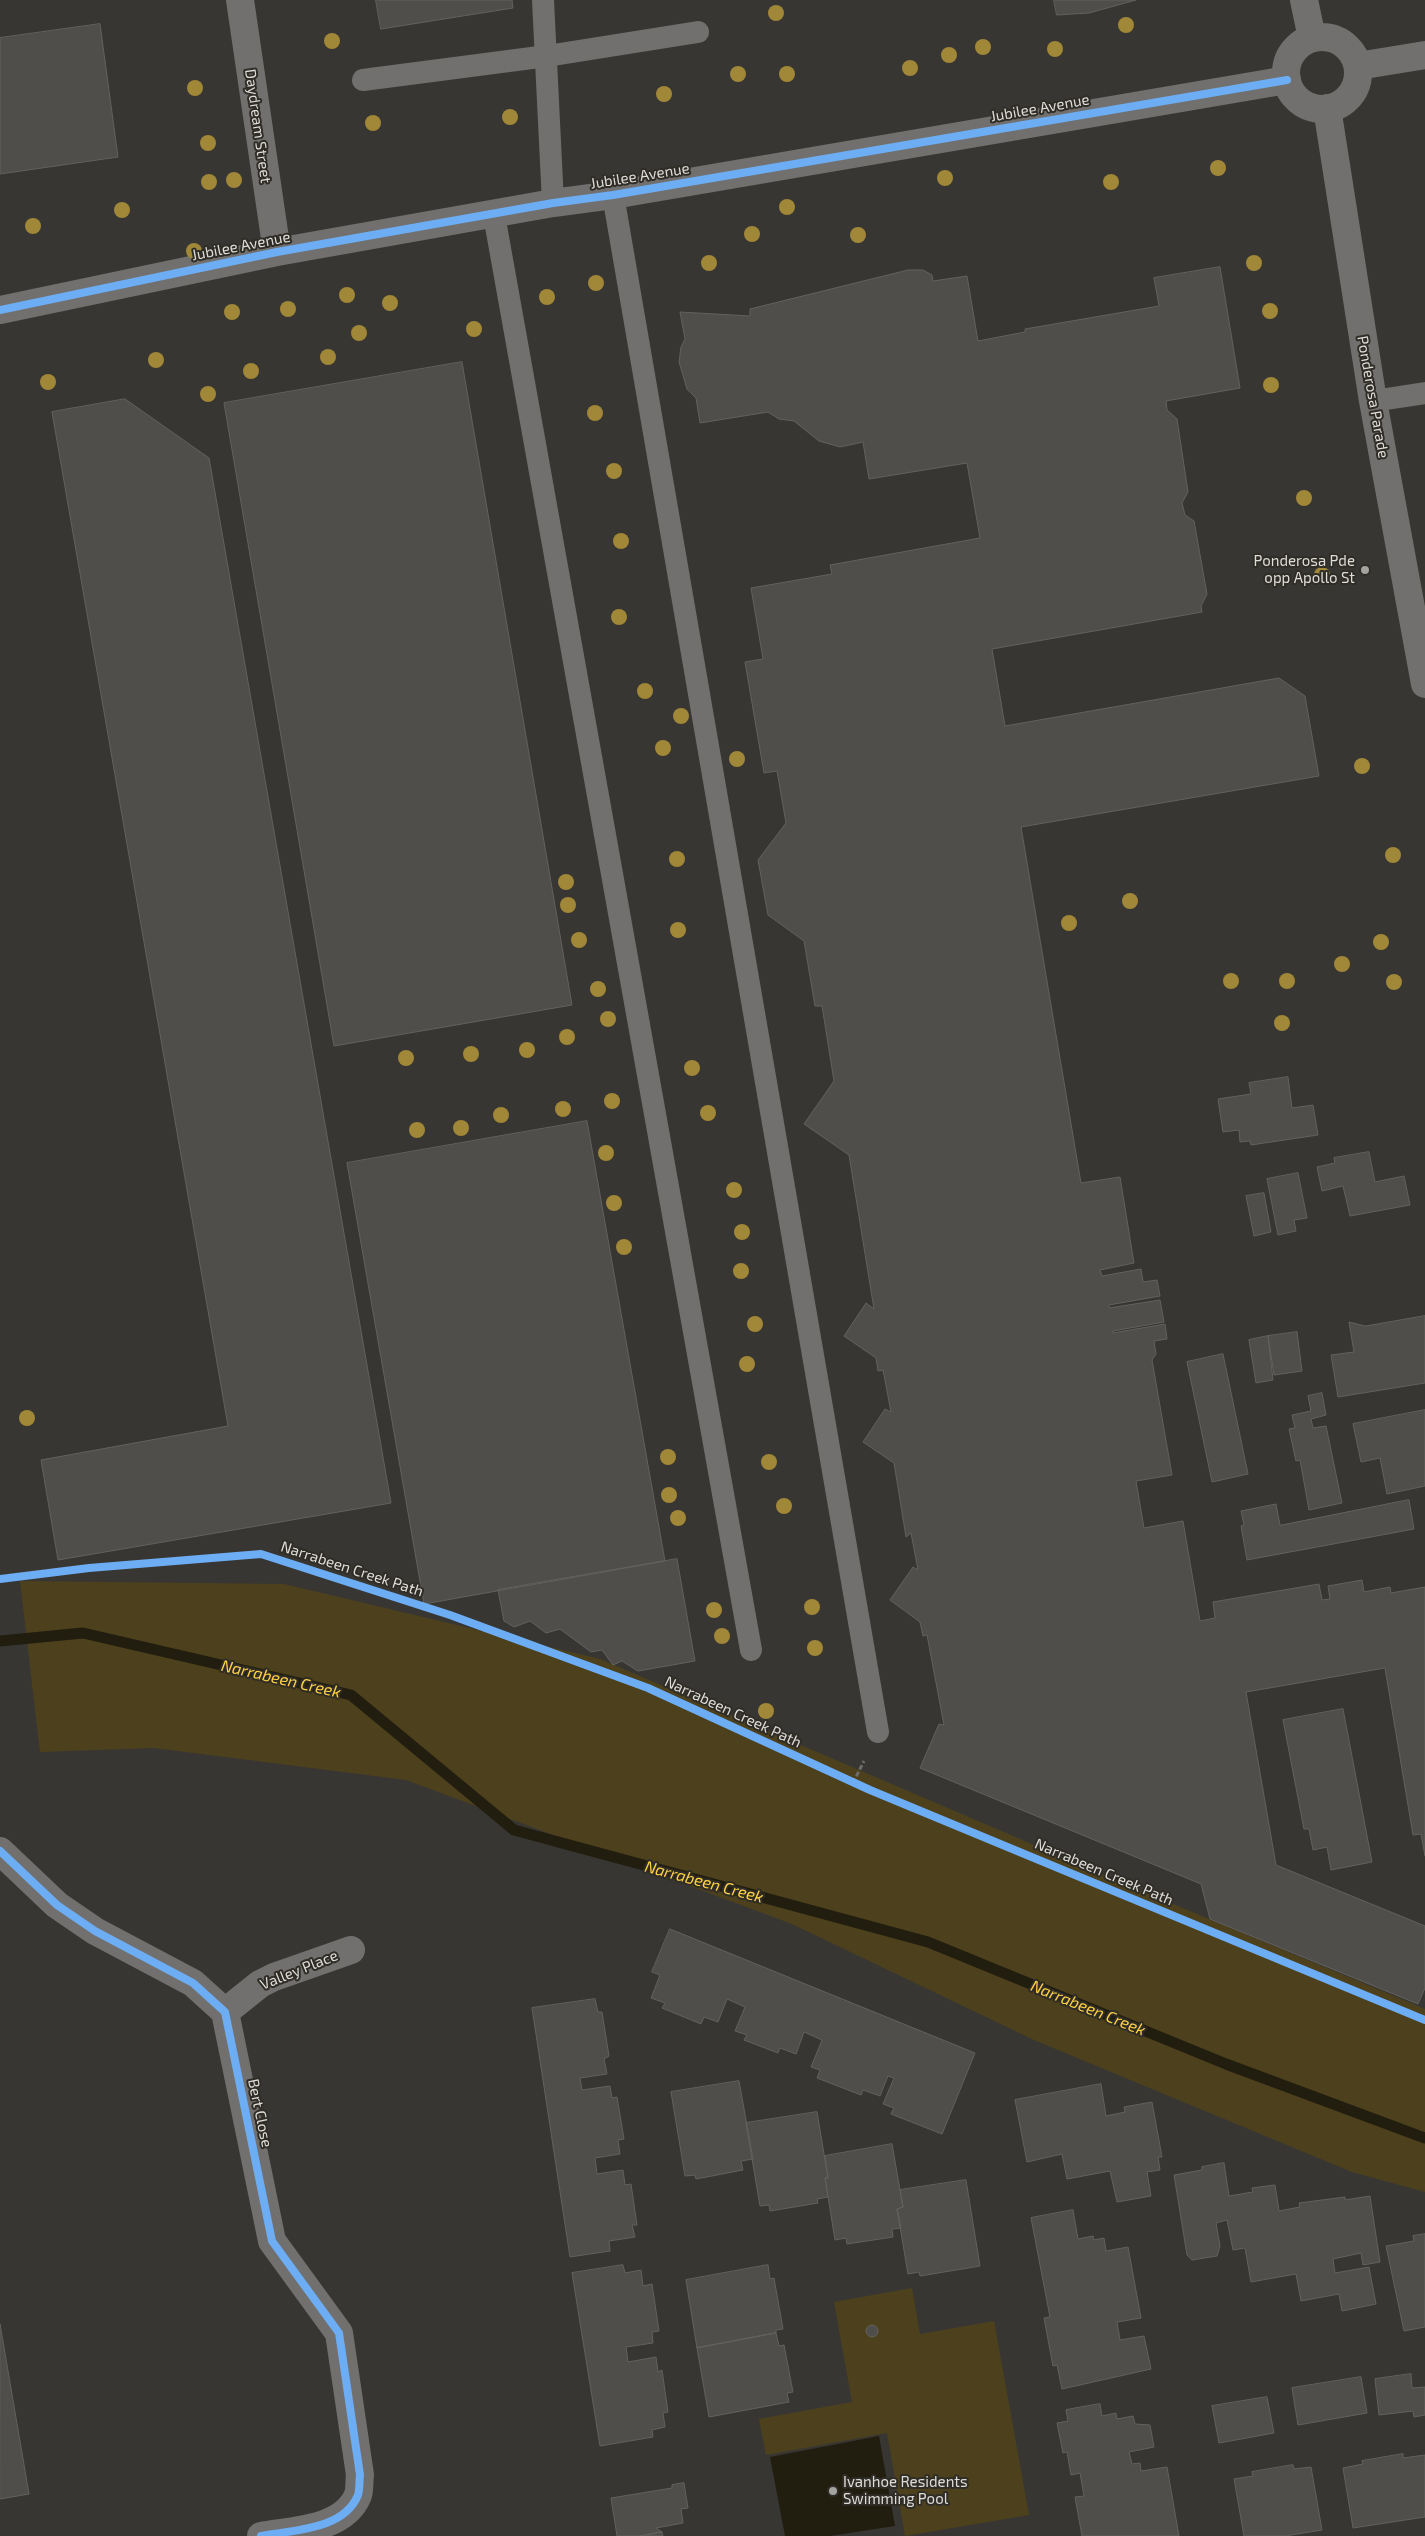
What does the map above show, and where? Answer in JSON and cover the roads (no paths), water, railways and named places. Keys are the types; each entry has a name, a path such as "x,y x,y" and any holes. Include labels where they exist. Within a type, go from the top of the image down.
{"street":[{"name":"Daydream Street","path":"240,0 277,252"},
{"path":"1304,0 1312,38"},
{"path":"1312,38 1331,38 1341,42 1355,56 1358,66 1355,89 1339,105 1328,108 1307,105 1298,99 1287,80 1286,70 1294,50 1312,38"},
{"path":"1358,66 1425,55"},
{"name":"Jubilee Avenue","path":"0,310 277,252 494,215 553,202 613,195 1287,80"},
{"name":"Ponderosa Parade","path":"1328,108 1373,401 1425,684"},
{"path":"0,1851 57,1905 95,1931 193,1982 225,2012"},
{"name":"Valley Place","path":"225,2012 260,1984 274,1977 351,1950"},
{"name":"Bert Close","path":"225,2012 272,2241 339,2333 360,2475 358,2494 349,2509 337,2517 320,2526 262,2536"}],"lane":[{"path":"543,0 553,202"},
{"path":"362,80 547,56 698,32"},
{"path":"613,195 878,1732"},
{"path":"494,215 751,1650"},
{"path":"1373,401 1425,393"}],"waterway":[{"name":"Narrabeen Creek","path":"0,1641 83,1633 351,1695 514,1830 928,1942 1226,2064 1425,2138"}],"place":[{"name":"Ponderosa Pde opp Apollo St","path":"1365,570"},
{"name":"Ivanhoe Residents Swimming Pool","path":"833,2491"}]}
